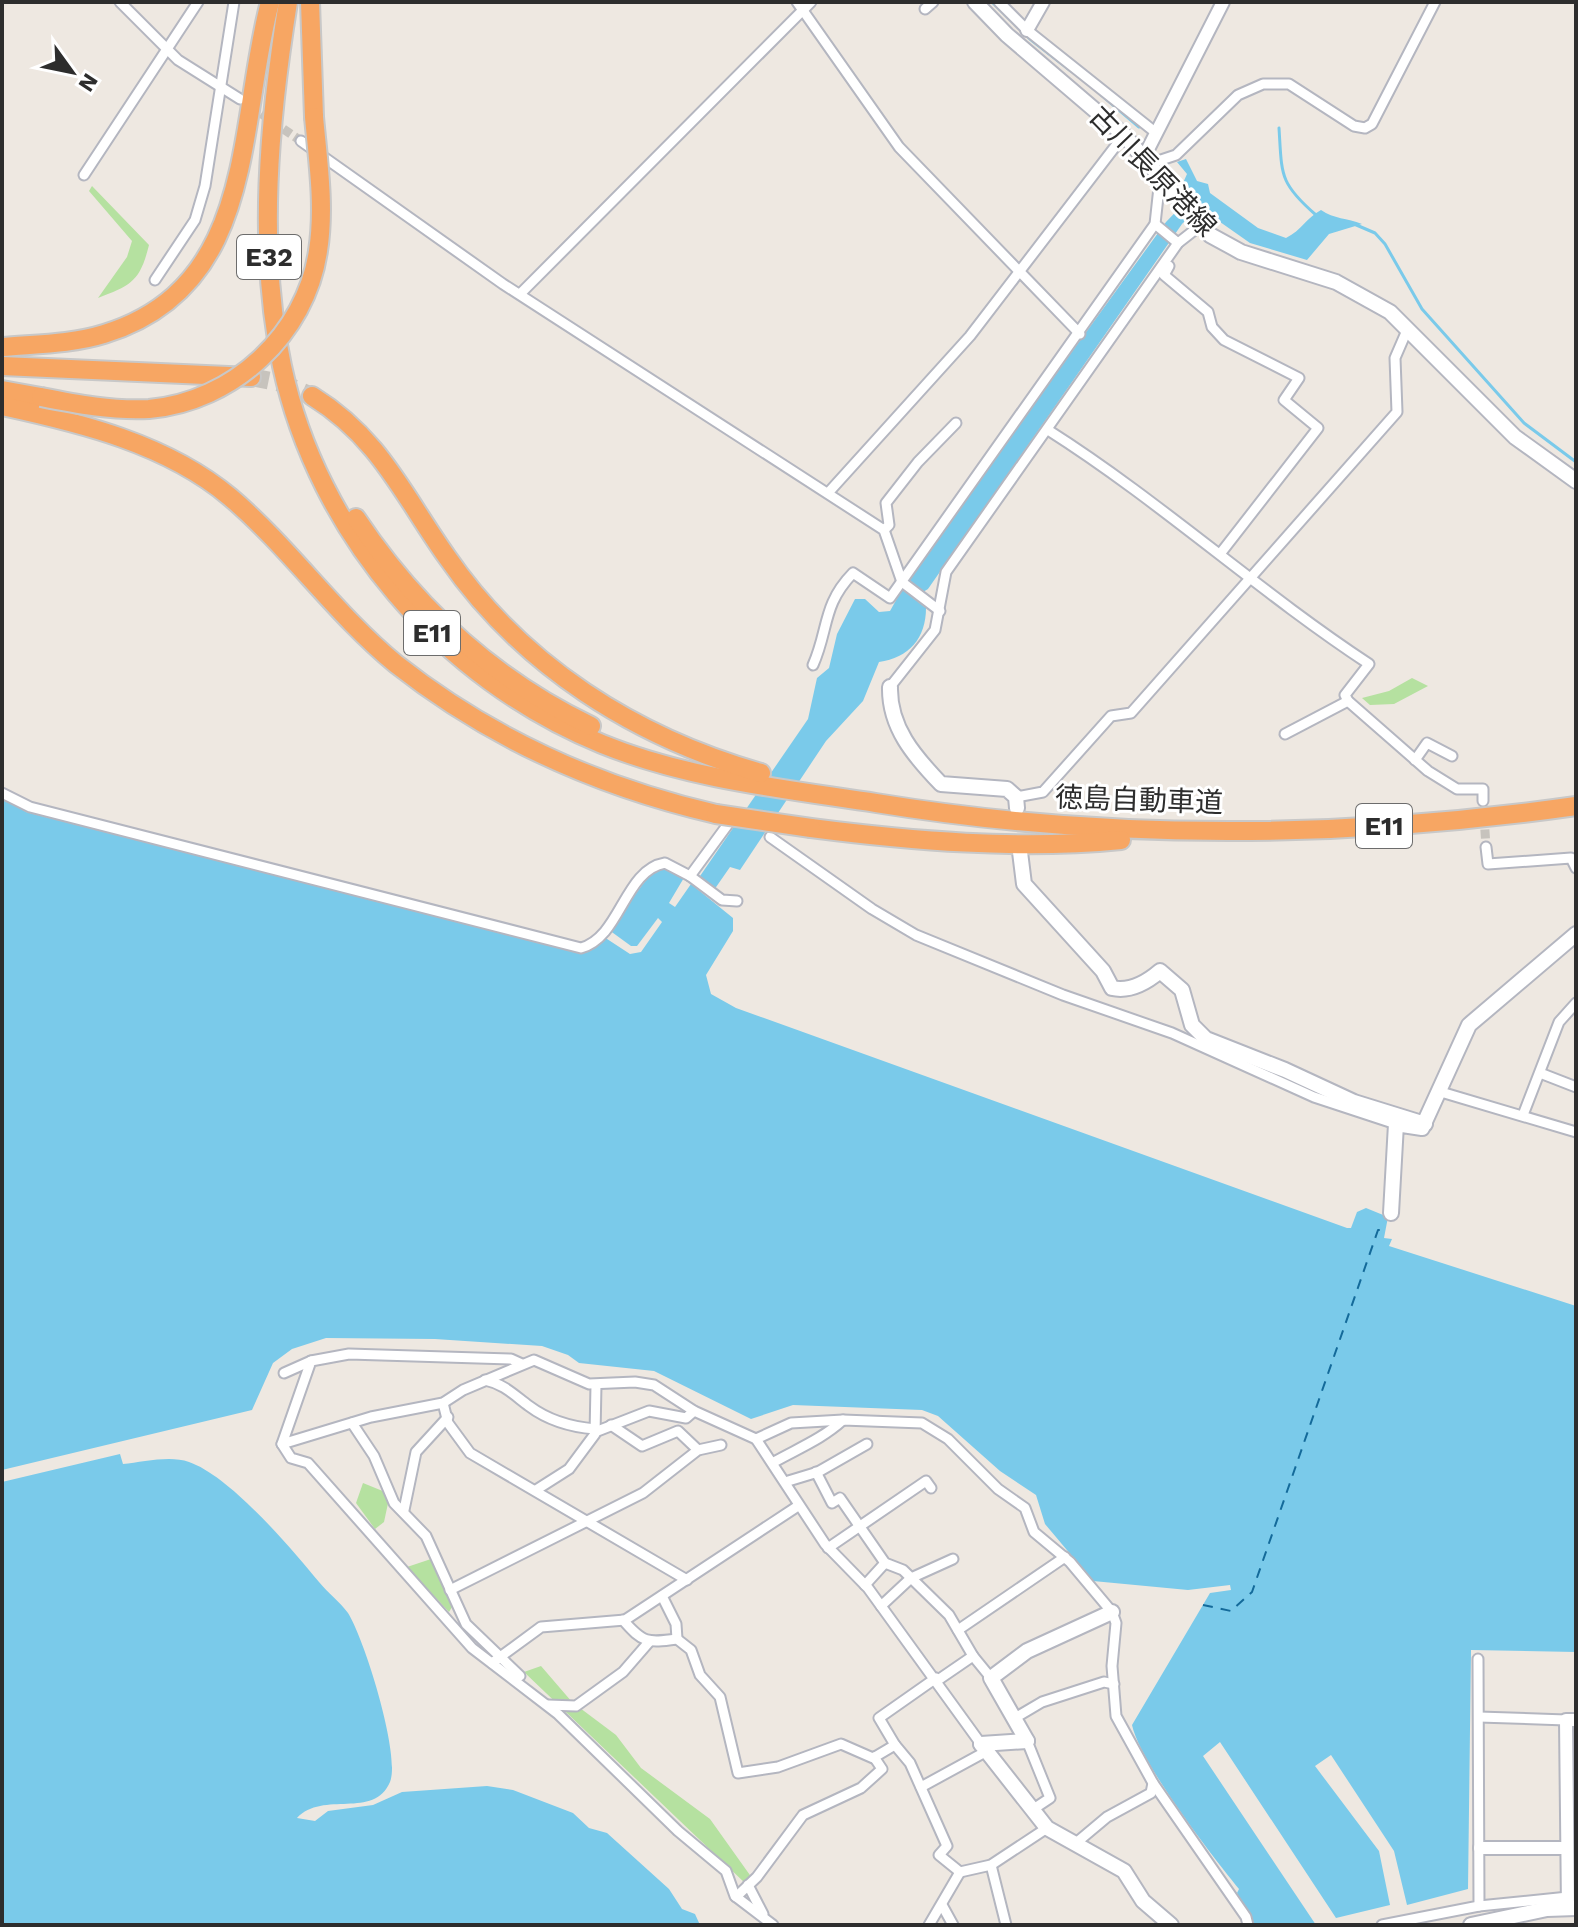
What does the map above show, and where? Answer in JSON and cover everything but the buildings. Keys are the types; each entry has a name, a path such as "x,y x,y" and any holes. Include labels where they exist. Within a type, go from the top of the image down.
{"highway":[{"path":"2,347 70,341 122,328 152,313 195,275 213,250 232,205 270,2"},
{"name":"徳島自動車道","path":"288,2 272,146 269,255 304,440 344,522 379,574 437,638 493,685 562,726 616,749 703,773 832,796 1012,822 1191,833 1420,824 1576,806"},
{"path":"2,390 116,408 166,407 219,389 263,357 295,317 315,267 320,206 310,2"},
{"path":"2,366 251,377"},
{"path":"312,396 350,423 373,446 464,581 533,654 612,711 679,744 832,796"},
{"path":"2,406 96,430 183,464 244,510 370,641 455,706 518,743 588,776 646,796 716,814 811,828 936,840 1075,844 1191,833"}],"main road":[{"name":"古川長原港線","path":"975,2 1007,35 1124,135 1198,222 1241,252 1355,290 1390,312 1515,437 1576,481"},
{"path":"890,687 890,707 895,724 941,784 1007,789 1016,803"},
{"path":"1020,852 1024,884 1103,971 1112,988 1122,990 1141,984 1160,971 1182,990 1192,1025 1206,1039 1285,1070 1354,1102 1425,1124"},
{"path":"1391,1213 1396,1124 1422,1128 1475,1018 1576,934"},
{"path":"984,1747 1027,1741 991,1678 1027,1651 1112,1612"},
{"path":"984,1747 1035,1808 1047,1828 1124,1871 1143,1901 1169,1924"},
{"path":"1471,1925 1570,1904"}],"street":[{"path":"120,2 164,48 240,99"},
{"path":"84,175 164,48 198,2"},
{"path":"155,280 195,220 210,161 234,2"},
{"path":"521,293 800,6 811,2"},
{"path":"999,2 1027,30 1155,132"},
{"path":"1027,30 1043,2"},
{"path":"1223,2 1155,132 1146,160 1176,155 1238,95 1263,84 1289,84 1354,126 1365,128 1372,124 1435,2"},
{"path":"800,6 899,147 1080,334"},
{"path":"828,493 970,336 1124,135"},
{"path":"301,141 521,293 884,530 904,584 938,610"},
{"path":"813,665 823,642 824,619 841,585 853,573 890,598 904,584 1156,225 1160,178"},
{"path":"890,687 935,630 946,572 1175,245 1198,222"},
{"path":"1156,225 1175,245 1175,255 1164,275 1208,312 1212,327 1224,340 1299,378 1284,400 1318,428 1220,554"},
{"path":"1016,803 1043,792 1111,716 1131,713 1397,412 1395,358 1408,328"},
{"path":"884,530 889,525 886,503 918,462 956,423"},
{"path":"1048,430 1220,554 1282,605 1369,664 1345,695 1348,701 1415,760 1457,789 1483,789 1483,801"},
{"path":"1285,734 1348,701"},
{"path":"1415,760 1427,743 1452,756"},
{"path":"2,793 30,807 581,948 596,941 650,868 665,863 722,900 737,901"},
{"path":"692,878 736,814"},
{"path":"770,837 872,909 916,935 1063,995 1172,1033 1314,1097 1396,1124"},
{"path":"1486,847 1488,864 1571,858 1576,868"},
{"path":"1523,1115 1559,1022 1576,1003"},
{"path":"1540,1073 1576,1087"},
{"path":"1441,1092 1576,1132"},
{"path":"284,1373 311,1361 349,1354 511,1359 522,1364"},
{"path":"282,1444 352,1423 443,1403 485,1380 534,1360 596,1385 635,1382 654,1385 694,1411 756,1439 828,1548 865,1585 984,1747 921,1787"},
{"path":"282,1444 311,1361"},
{"path":"485,1380 499,1383 541,1414 558,1422 595,1430 649,1411 686,1418 694,1411"},
{"path":"536,1490 569,1469 595,1430 596,1385"},
{"path":"443,1403 448,1423 470,1453 687,1580"},
{"path":"404,1510 416,1452 421,1442 448,1417"},
{"path":"756,1439 791,1423 843,1420 922,1423 948,1439 998,1489 1025,1508 1034,1532 1065,1557 1112,1612 1116,1623 1116,1716 1153,1783 1246,1917 1248,1925"},
{"path":"774,1462 810,1442 821,1440 843,1420"},
{"path":"352,1423 374,1456 394,1503 426,1536 466,1624 496,1660"},
{"path":"611,1425 642,1446 678,1431 698,1450"},
{"path":"282,1444 291,1458 308,1463 463,1638 496,1660 548,1705 678,1831 726,1871 736,1897 770,1922"},
{"path":"785,1482 816,1472 867,1444"},
{"path":"450,1590 643,1493 698,1450 721,1445"},
{"path":"816,1472 832,1503 840,1498 885,1563 903,1570 949,1615 973,1656 991,1678"},
{"path":"828,1548 857,1525 926,1481 931,1488"},
{"path":"496,1660 541,1627 623,1620 798,1506"},
{"path":"958,1630 1065,1557"},
{"path":"881,1606 911,1578 953,1559"},
{"path":"865,1585 885,1563"},
{"path":"662,1596 676,1624 677,1639"},
{"path":"623,1620 637,1635 649,1642 677,1639 691,1650 700,1675 720,1697 738,1773 778,1767 841,1744 874,1757 882,1769 861,1788 803,1815 736,1897"},
{"path":"548,1705 576,1706 623,1672 649,1642"},
{"path":"960,1872 939,1855 947,1846 910,1763 879,1718 973,1656"},
{"path":"1478,1659 1479,1906"},
{"path":"1015,1718 1042,1702 1104,1682 1114,1684"},
{"path":"1382,1925 1479,1906 1570,1904 1571,1720 1479,1717"},
{"path":"1027,1741 1050,1798 1035,1808"},
{"path":"874,1757 895,1745"},
{"path":"1076,1843 1107,1817 1151,1793 1153,1783"},
{"path":"929,1925 960,1872 991,1865 1047,1828"},
{"path":"1480,1848 1570,1851"},
{"path":"991,1865 1006,1925"},
{"path":"748,1885 770,1922"},
{"path":"942,1905 953,1925"}],"green space":[{"path":"92,186 149,245 142,267 133,280 98,298 127,257 132,241 89,191"},
{"path":"1412,678 1428,686 1394,704 1370,705 1362,698 1389,691"},
{"path":"363,1483 390,1494 384,1522 375,1529 356,1503"},
{"path":"431,1559 452,1607 449,1612 407,1567"},
{"path":"541,1666 572,1702 616,1735 641,1768 710,1819 752,1878 746,1884 524,1672"}],"water":[{"path":"1186,159 1197,181 1208,184 1210,193 1258,228 1286,238 1321,210 1362,224 1329,234 1307,260 1250,243 1203,210 1202,204 1182,224 928,589 913,598 926,608 923,629 914,645 899,656 879,662 863,701 826,741 740,870 730,867 714,890 698,879 808,719 817,678 829,668 837,634 855,599 865,599 879,612 890,611 912,572 1166,222 1193,194 1183,183 1187,174 1177,162"},
{"path":"2,797 26,812 581,953 591,950 604,937 630,954 641,952 662,922 658,918 637,946 631,946 609,930 654,869 670,868 685,876 669,903 675,907 691,884 733,918 733,931 706,975 711,994 736,1008 1347,1228 1351,1228 1357,1212 1366,1208 1388,1217 1384,1238 1392,1239 1389,1246 1576,1306 1576,1652 1471,1650 1468,1889 1407,1905 1394,1851 1331,1755 1315,1766 1379,1851 1390,1905 1336,1918 1220,1742 1203,1756 1316,1925 1254,1925 1237,1893 1239,1889 1163,1785 1148,1762 1132,1725 1210,1593 1231,1590 1230,1585 1188,1590 1093,1581 1045,1524 1036,1495 1000,1471 938,1416 922,1410 793,1405 751,1419 654,1371 579,1363 568,1355 542,1346 435,1339 326,1338 292,1349 273,1363 252,1410 2,1470"},
{"path":"120,1454 123,1464 182,1460 223,1482 276,1533 345,1609 355,1626 386,1723 392,1768 390,1782 372,1800 320,1806 297,1818 315,1821 328,1811 373,1805 402,1792 487,1786 513,1790 573,1813 589,1828 607,1833 669,1889 682,1909 695,1914 700,1925 2,1925 2,1482"}],"waterway":[{"path":"992,2 1030,39 1071,71"},
{"path":"1099,93 1139,127"},
{"path":"1279,128 1285,177 1295,195 1316,215"},
{"path":"1354,224 1375,233 1385,244 1422,309 1524,423 1576,462"}],"ferry route":[{"path":"1203,1605 1231,1611 1252,1592 1378,1230 1385,1230"}],"tunnel":[{"path":"250,106 301,141"},
{"path":"251,377 281,383 312,396"},
{"path":"1484,816 1486,847"}]}
